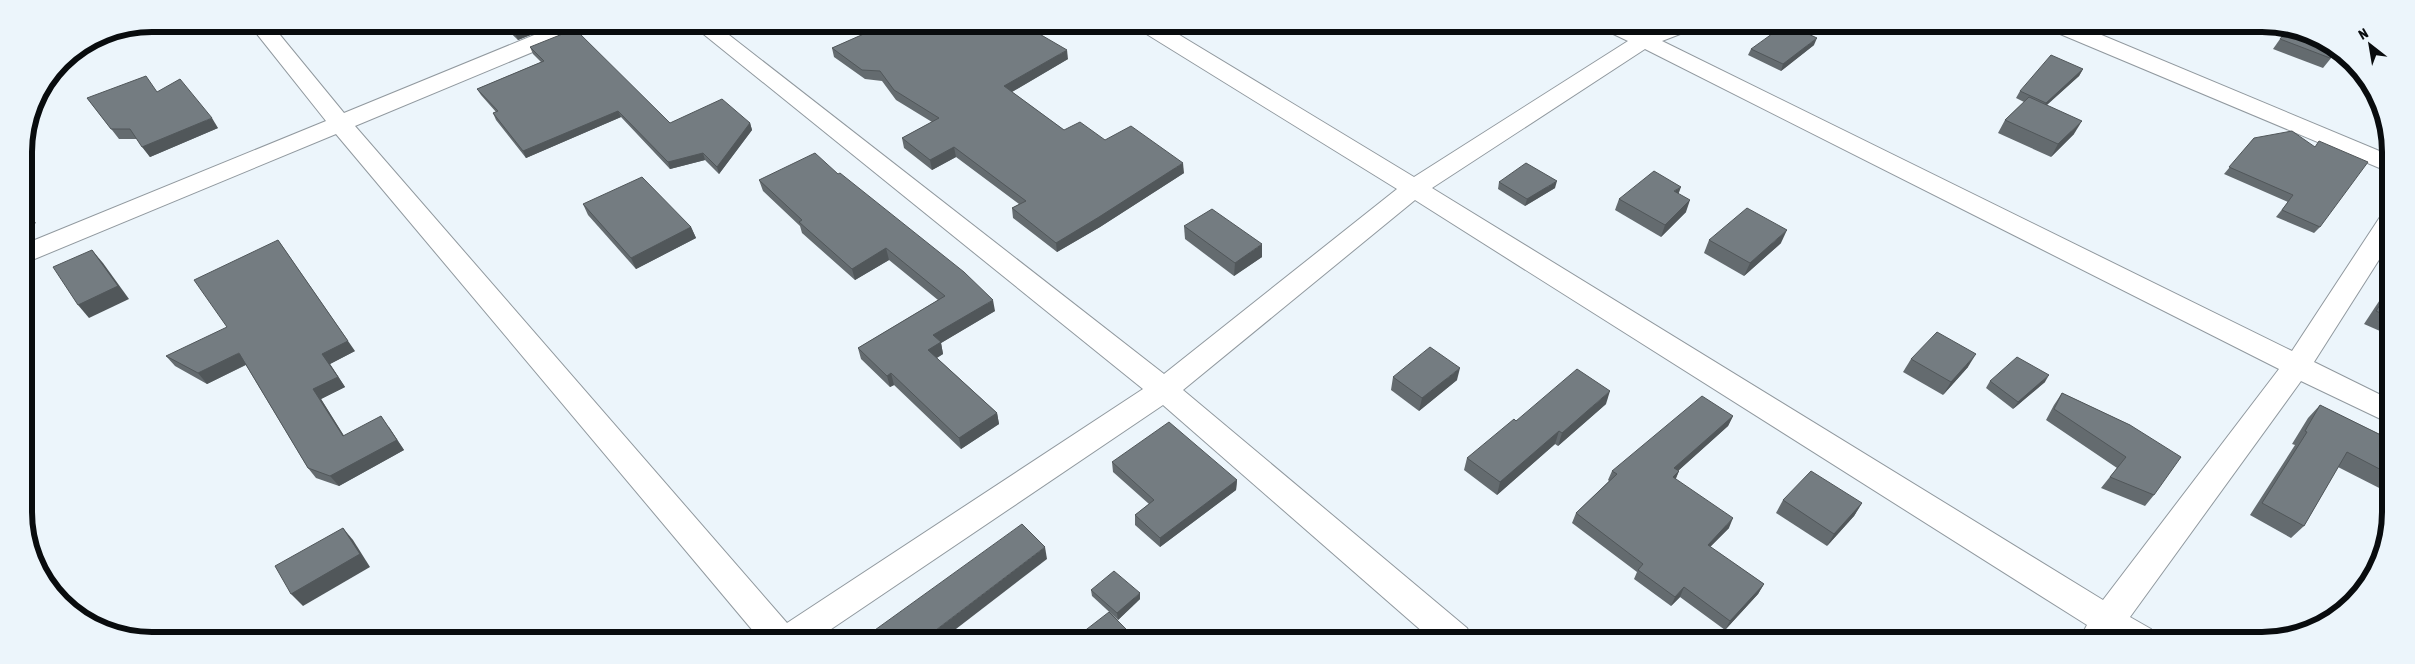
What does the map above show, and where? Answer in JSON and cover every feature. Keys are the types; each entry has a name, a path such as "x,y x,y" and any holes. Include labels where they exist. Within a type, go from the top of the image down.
{"street":[{"path":"266,32 340,123 774,632"},
{"path":"33,251 561,32"},
{"path":"711,32 1164,390 1447,631"},
{"path":"1159,32 1414,188 2102,630 2296,367 2382,234"},
{"path":"1625,32 2382,409"},
{"path":"800,632 1164,390 1414,188 1644,41 1666,32"},
{"path":"2075,32 2382,161"}],"building":[{"path":"568,32 578,32 670,123 722,99 750,123 717,167 703,153 668,162 618,111 523,151 493,113 498,111 477,89 544,61 530,47"},
{"path":"868,32 1036,32 1067,50 1004,86 1064,130 1080,122 1105,140 1131,126 1183,163 1056,243 1012,208 1026,201 954,147 930,160 902,138 939,118 894,90 880,71 862,70 832,48"},
{"path":"1775,32 1804,32 1817,38 1783,64 1751,49"},
{"path":"2284,35 2301,39 2333,55 2330,58 2280,39"},
{"path":"2051,55 2083,69 2046,103 2020,91"},
{"path":"146,76 157,92 180,79 212,118 142,147 130,129 111,129 87,98"},
{"path":"2029,97 2082,121 2058,144 2005,120"},
{"path":"2292,131 2315,147 2319,141 2368,162 2320,227 2282,210 2293,195 2229,167 2254,138"},
{"path":"815,153 838,174 840,173 964,272 993,300 933,335 941,342 928,350 997,413 959,438 891,373 887,376 858,348 945,296 886,248 852,269 799,222 802,220 759,180"},
{"path":"1526,163 1557,181 1527,199 1499,182"},
{"path":"1654,171 1681,187 1674,191 1690,200 1665,225 1619,199"},
{"path":"642,177 691,227 631,258 583,204"},
{"path":"1747,208 1787,230 1750,263 1709,240"},
{"path":"1212,209 1262,244 1235,263 1184,226"},
{"path":"278,240 348,341 322,354 338,377 313,389 343,436 381,416 397,440 330,476 308,468 239,353 198,373 166,356 227,327 194,280"},
{"path":"92,250 118,286 78,305 53,267"},
{"path":"2382,302 2382,314 2376,311"},
{"path":"1937,332 1976,354 1951,382 1911,359"},
{"path":"1430,347 1460,368 1422,398 1393,377"},
{"path":"2017,357 2049,375 2018,402 1990,381"},
{"path":"1577,369 1610,391 1562,433 1559,431 1500,482 1467,458 1514,419 1516,421"},
{"path":"2062,393 2130,425 2181,457 2154,495 2110,477 2126,457 2054,409"},
{"path":"1702,396 1733,416 1674,468 1679,471 1673,477 1733,518 1708,545 1764,584 1730,621 1684,587 1675,597 1638,570 1643,564 1576,513 1617,474 1612,471"},
{"path":"2320,405 2382,436 2382,470 2347,452 2304,526 2262,503 2307,432 2305,431"},
{"path":"1169,422 1237,480 1160,538 1135,515 1154,500 1112,462"},
{"path":"1811,471 1862,503 1834,534 1783,500"},
{"path":"1022,524 1045,547 934,632 873,632"},
{"path":"343,528 360,554 291,594 275,566"},
{"path":"1114,571 1140,593 1117,613 1091,590"},
{"path":"1109,612 1129,632 1084,632"}]}
